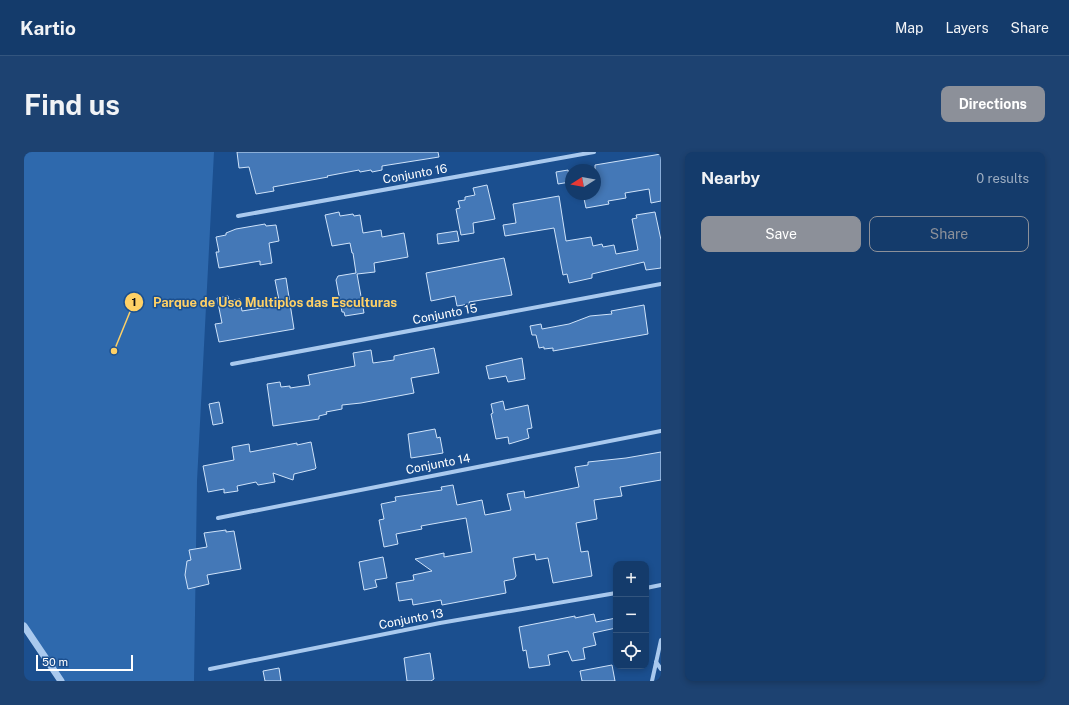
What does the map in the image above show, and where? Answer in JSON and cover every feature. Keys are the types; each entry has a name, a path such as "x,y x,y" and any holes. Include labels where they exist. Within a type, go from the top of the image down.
{"street":[{"name":"Conjunto 16","path":"238,216 594,152"},
{"name":"Conjunto 15","path":"232,364 661,284"},
{"name":"Conjunto 14","path":"218,518 661,431"},
{"path":"649,587 661,585"},
{"name":"Conjunto 13","path":"210,668 440,623 613,594"},
{"path":"24,626 61,681"},
{"path":"652,681 661,640"},
{"path":"656,662 661,669"}],"shaded area":[{"path":"24,152 214,152 197,481 194,681 59,681 24,630"}],"building":[{"path":"237,152 438,152 439,157 382,166 382,170 372,172 371,170 360,172 359,170 327,176 328,177 273,187 274,191 256,194 249,167 239,168"},
{"path":"661,154 661,201 651,203 649,189 625,193 626,198 608,201 609,204 586,208 584,200 601,200 601,164"},
{"path":"565,170 565,183 558,184 556,172"},
{"path":"487,185 495,219 473,223 474,233 461,235 456,209 460,208 458,201 465,200 465,197 475,195 473,188"},
{"path":"559,196 566,241 591,237 593,246 602,244 603,247 614,245 616,254 638,250 632,219 637,218 636,215 655,212 661,240 661,268 646,270 644,262 592,274 592,278 569,283 567,274 563,275 554,228 505,236 503,225 516,223 513,204"},
{"path":"339,212 340,216 353,214 354,216 360,215 363,233 381,230 382,237 404,233 408,257 374,263 375,272 357,274 364,313 345,316 344,312 342,312 336,280 338,276 356,273 353,253 350,243 332,246 325,215"},
{"path":"265,224 266,226 276,225 279,241 269,243 272,263 260,265 260,261 219,268 216,252 219,252 216,237 226,235 226,233 236,229"},
{"path":"457,231 459,241 438,244 437,234"},
{"path":"504,258 512,295 469,302 470,304 457,306 455,296 431,301 426,273"},
{"path":"286,278 294,329 219,342 215,324 222,323 217,298 228,296 229,301 240,299 242,311 280,305 275,280"},
{"path":"644,305 648,334 553,351 553,348 539,348 536,335 532,335 530,326 541,324 542,329 569,324 590,316 612,314 611,311"},
{"path":"434,348 439,373 411,378 414,393 342,405 342,409 326,412 327,414 319,416 319,419 273,426 267,384 280,382 281,387 290,386 290,388 310,385 308,375 355,366 353,353 371,350 373,363 394,360 394,356"},
{"path":"522,358 525,379 508,382 506,376 489,379 486,366"},
{"path":"503,401 505,410 528,405 532,428 527,429 529,438 509,444 508,437 496,439 491,414 493,413 491,404"},
{"path":"219,402 223,423 213,425 209,404"},
{"path":"435,429 437,438 440,437 443,453 411,458 408,434"},
{"path":"311,442 316,468 294,474 293,480 273,473 275,482 258,485 256,482 237,486 238,491 224,493 224,489 208,492 203,466 234,460 232,447 249,444 250,452 297,443 297,445"},
{"path":"661,452 661,480 620,487 622,496 594,500 597,519 576,523 581,552 588,551 592,576 553,583 548,558 536,560 535,554 513,558 516,576 514,579 504,581 506,593 442,605 441,600 413,605 412,599 399,601 396,583 414,580 413,575 432,571 415,559 444,553 444,557 472,552 466,518 421,526 422,529 396,534 398,544 384,547 379,520 384,519 381,504 396,501 395,497 442,490 441,487 453,485 457,505 482,500 485,515 511,510 507,494 524,491 525,498 579,487 575,467 588,465 588,462"},
{"path":"226,530 226,532 234,531 241,569 207,575 209,584 188,589 185,575 187,561 191,560 189,550 207,547 204,533"},
{"path":"383,557 387,578 375,580 377,587 364,590 359,562"},
{"path":"594,614 596,622 613,619 613,629 593,633 596,645 583,648 585,659 572,661 568,651 548,655 550,665 529,668 526,650 523,651 519,627 575,616 575,618"},
{"path":"430,653 434,679 431,681 407,681 404,658"},
{"path":"612,665 615,681 582,681 580,671"},
{"path":"279,668 281,681 265,681 263,671"}],"place":[{"name":"Parque de Uso Multiplos das Esculturas","path":"114,351"}]}
